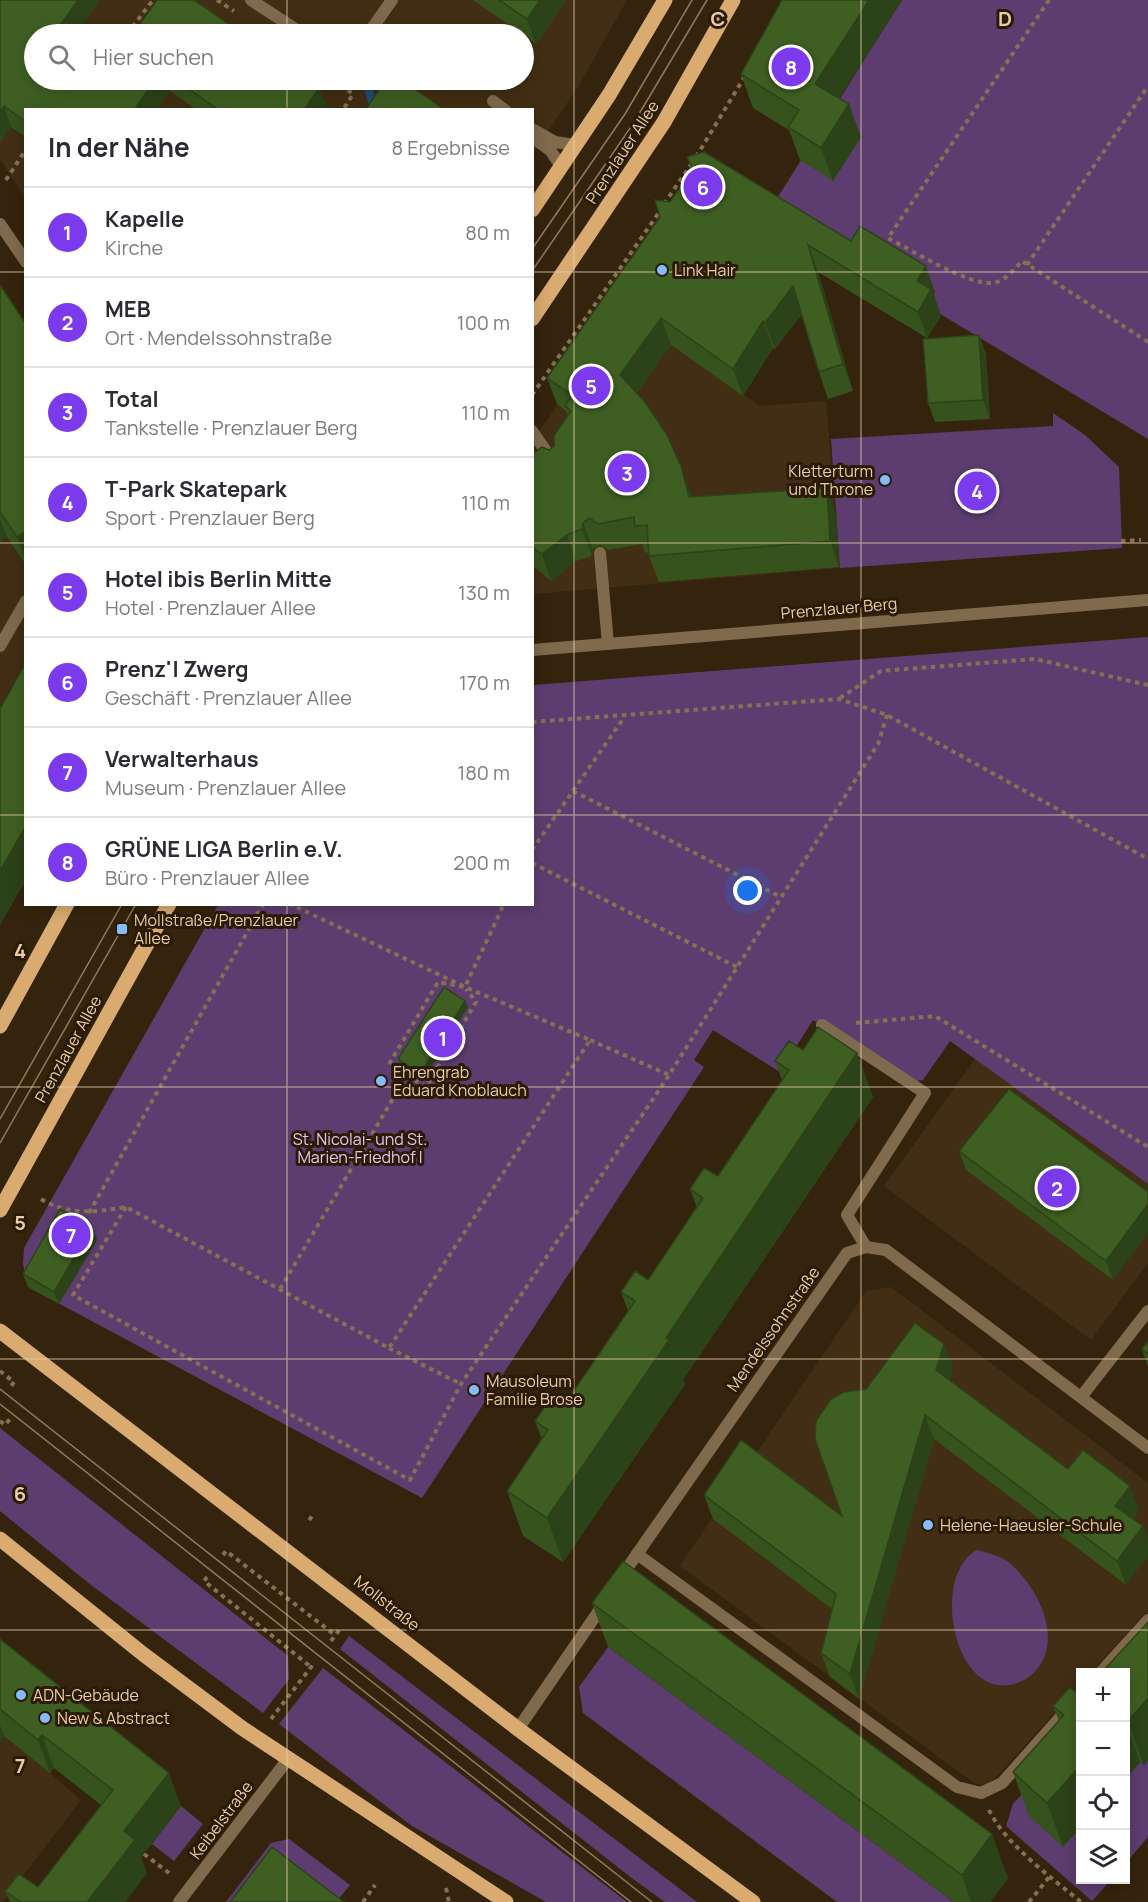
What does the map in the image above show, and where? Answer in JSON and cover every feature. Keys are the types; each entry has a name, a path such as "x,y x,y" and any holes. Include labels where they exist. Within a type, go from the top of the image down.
{"main road":[{"path":"534,207 609,95 665,0"},
{"name":"Prenzlauer Allee","path":"534,316 664,122 733,0"},
{"path":"0,1026 66,906"},
{"name":"Prenzlauer Allee","path":"0,1210 168,906"},
{"name":"Mollstraße","path":"0,1330 518,1729 753,1902"},
{"path":"0,1539 143,1654 288,1759 506,1902"}],"street":[{"path":"251,0 288,24"},
{"path":"375,24 392,0"},
{"path":"534,130 555,142 575,145"},
{"path":"534,138 550,150 561,166"},
{"path":"0,224 24,259"},
{"path":"534,434 557,468"},
{"path":"600,554 608,644"},
{"name":"Prenzlauer Berg","path":"534,650 1148,600"},
{"path":"0,646 24,604"},
{"path":"822,1025 925,1094 847,1215 866,1247 886,1250 1148,1448"},
{"name":"Mendelssohnstraße","path":"518,1729 847,1253 866,1247"},
{"path":"1081,1397 1148,1311"},
{"path":"637,1554 957,1787 981,1793 1002,1783 1076,1700"},
{"path":"1105,1668 1148,1620"},
{"name":"Keibelstraße","path":"179,1902 288,1759"}],"path":[{"path":"135,24 153,0"},
{"path":"1049,0 888,238 973,280 993,284 1007,277 1022,261 1148,342"},
{"path":"534,392 625,265 712,131 746,73"},
{"path":"1027,265 1148,86"},
{"path":"344,108 353,94 347,90"},
{"path":"6,180 24,151"},
{"path":"20,158 24,159"},
{"path":"1121,541 1141,540"},
{"path":"839,699 881,671 1035,659 1148,685"},
{"path":"534,722 839,699 887,715 1148,859"},
{"path":"126,1207 73,1295 410,1480 461,1384 669,1075 878,744 887,715"},
{"path":"534,847 626,716"},
{"path":"573,791 781,897"},
{"path":"534,864 736,967"},
{"path":"89,1214 262,906"},
{"path":"294,906 465,987 669,1075"},
{"path":"465,987 503,906"},
{"path":"438,982 465,987 476,1002 426,1087 407,1075 389,1064 438,982"},
{"path":"822,1025 935,1016 1148,1147"},
{"path":"389,1348 590,1040"},
{"path":"280,1289 407,1075"},
{"path":"41,1199 49,1204 89,1214 126,1207 389,1348 461,1384"},
{"path":"74,1221 80,1211"},
{"path":"0,1371 14,1382 10,1388"},
{"path":"0,1421 5,1425 10,1419"},
{"path":"309,1520 314,1514"},
{"path":"223,1555 226,1551 335,1635"},
{"path":"207,1577 204,1581 311,1667"},
{"path":"331,1641 340,1629"},
{"path":"271,1719 315,1662"},
{"path":"981,1793 996,1823 1050,1876 1081,1902"},
{"path":"144,1854 169,1873"},
{"path":"1029,1902 1050,1876"},
{"path":"363,1902 375,1885"}],"shaded area":[{"path":"0,0 627,0 578,87 534,152 534,108 24,108 24,195 0,159"},
{"path":"622,312 760,406 826,401 840,568 534,594 534,439"},
{"path":"0,318 24,336 24,883 0,925"},
{"path":"975,1059 1148,1184 1148,1263 1091,1340 884,1186"},
{"name":"Helene-Haeusler-Schule","path":"891,1287 1148,1483 1148,1610 1095,1668 1076,1668 1076,1688 1001,1772 986,1785 974,1783 680,1566 866,1291"},
{"path":"0,1662 84,1728 50,1773 81,1800 3,1902 0,1902"}],"green space":[{"path":"902,0 1148,0 1148,439 769,211"},
{"path":"1053,413 1085,435 1119,467 1122,548 840,568 831,439 1053,426"},
{"name":"St. Nicolai- und St. Marien-Friedhof I","path":"1148,637 1148,1184 950,1041 923,1080 910,1082 813,1020 780,1072 713,1030 694,1060 704,1067 422,1498 28,1287 23,1264 24,1248 217,906 534,906 534,685"},
{"path":"0,1428 288,1656 289,1679 263,1713 91,1585 0,1511"},
{"path":"977,1550 1003,1559 1020,1573 1036,1596 1046,1623 1047,1649 1042,1662 1030,1676 1014,1684 993,1684 976,1673 963,1655 955,1632 952,1608 954,1584 963,1564"},
{"path":"349,1636 697,1902 665,1902 633,1879 340,1649"},
{"path":"608,1647 954,1902 837,1902 583,1713 579,1687"},
{"path":"323,1668 627,1902 546,1902 412,1826 279,1724"},
{"path":"1065,1746 1076,1806 1076,1884 1107,1884 1092,1901 1006,1826 1013,1804"},
{"path":"1148,1760 1148,1837 1130,1858 1130,1773 1140,1762 1144,1765"},
{"path":"181,1806 203,1824 174,1861 152,1844"},
{"path":"289,1839 350,1885 336,1902 226,1902 271,1843"}],"building":[{"path":"0,0 78,0 61,24 24,24 24,90 148,90 135,108 24,108 24,121 4,106 0,111"},
{"path":"157,0 194,0 229,24 140,24"},
{"path":"499,0 540,0 527,19"},
{"path":"782,0 869,0 815,84 849,104 821,148 788,127 799,110 741,74"},
{"path":"190,90 318,90 305,108 216,108"},
{"path":"379,90 416,90 442,108 366,108"},
{"path":"704,152 851,241 860,226 926,266 917,281 931,289 918,312 808,245 843,364 819,372 793,286 765,323 763,321 733,369 661,318 620,375 645,402 666,433 681,466 689,497 827,488 830,541 649,556 647,525 635,526 634,517 598,524 590,518 583,523 582,529 567,535 542,554 534,548 534,453 542,447 549,450 554,446 554,436 571,411 565,406 572,395 547,378 660,217 655,200 670,202 693,169 687,157"},
{"path":"0,285 24,321 24,532 17,537 0,512"},
{"path":"979,335 983,400 928,403 923,339"},
{"path":"24,666 24,829 0,871 0,709"},
{"path":"444,987 465,1001 420,1074 398,1059"},
{"path":"818,1027 857,1053 666,1338 669,1340 547,1518 507,1491 548,1430 535,1421 551,1398 563,1407 635,1301 621,1292 635,1271 648,1280 703,1198 690,1189 704,1168 718,1176 789,1070 775,1061 789,1041 803,1050"},
{"path":"1009,1089 1148,1192 1148,1204 1106,1261 959,1151"},
{"path":"60,1209 92,1227 54,1292 23,1274"},
{"path":"915,1323 944,1344 936,1370 1068,1469 1083,1450 1130,1486 1115,1506 1143,1526 1117,1561 925,1415 850,1674 821,1653 836,1594 704,1495 741,1440 842,1516 815,1439 816,1421 831,1399 844,1392 866,1389"},
{"path":"1148,1341 1148,1354 1142,1349"},
{"path":"623,1561 992,1834 962,1875 592,1603"},
{"path":"1148,1622 1148,1698 1130,1719 1130,1668 1106,1668"},
{"path":"0,1639 169,1773 124,1831 135,1840 87,1902 21,1902 5,1891 19,1874 38,1887 113,1790 42,1735 38,1740 0,1709"},
{"path":"1070,1687 1076,1693 1076,1770 1047,1803 1013,1772 1064,1715 1053,1706"},
{"path":"272,1847 344,1902 230,1902"}],"waterway":[{"path":"369,90 374,108"}],"tram line":[{"path":"534,246 625,114 692,0"},
{"path":"534,268 633,124 707,0"},
{"path":"0,1119 121,906"},
{"path":"0,1143 135,906"},
{"path":"0,1389 652,1902"},
{"path":"0,1404 631,1902"}],"place":[{"name":"GRÜNE LIGA Berlin e.V.","path":"791,67"},
{"name":"Prenz'l Zwerg","path":"703,187"},
{"name":"Link Hair","path":"662,270"},
{"name":"Hotel ibis Berlin Mitte","path":"591,386"},
{"name":"Total","path":"627,473"},
{"name":"Kletterturm und Throne","path":"885,480"},
{"name":"T-Park Skatepark","path":"977,491"},
{"name":"Mollstraße/Prenzlauer Allee","path":"122,929"},
{"name":"Kapelle","path":"443,1038"},
{"name":"Ehrengrab Eduard Knoblauch","path":"381,1081"},
{"name":"MEB","path":"1057,1188"},
{"name":"Verwalterhaus","path":"71,1235"},
{"name":"Mausoleum Familie Brose","path":"474,1390"},
{"name":"Helene-Haeusler-Schule","path":"928,1525"},
{"name":"ADN-Gebäude","path":"21,1695"},
{"name":"New & Abstract","path":"45,1718"}]}
